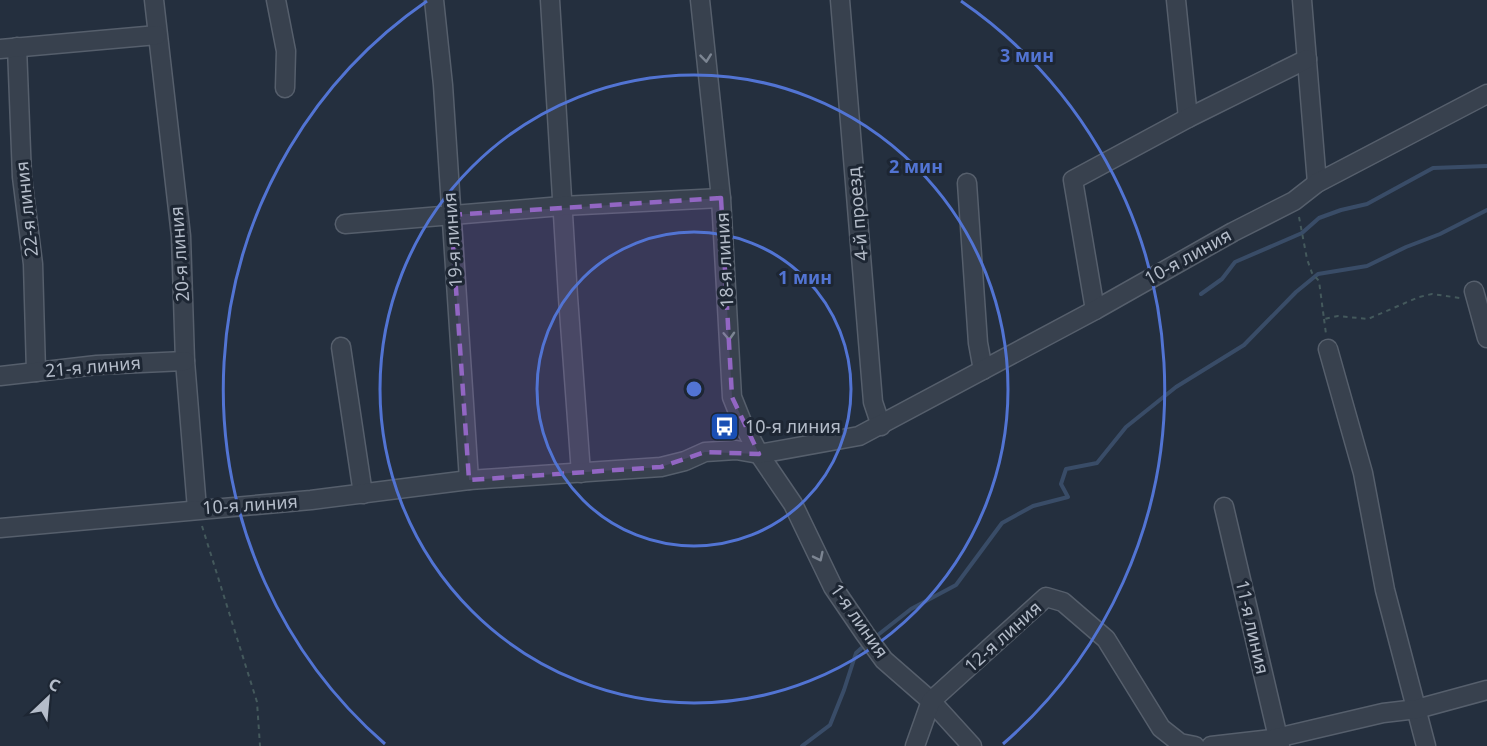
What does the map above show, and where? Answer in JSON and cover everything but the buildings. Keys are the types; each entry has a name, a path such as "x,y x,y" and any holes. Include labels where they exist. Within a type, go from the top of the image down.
{"street":[{"name":"20-я линия","path":"154,0 181,236 185,361 197,509"},
{"path":"276,0 286,51 285,87"},
{"name":"19-я линия","path":"434,0 443,85 469,480"},
{"path":"550,0 581,473"},
{"name":"18-я линия","path":"700,0 721,198 732,397 759,454 793,504"},
{"name":"4-й проезд","path":"840,0 873,402 880,426"},
{"path":"1176,0 1188,118"},
{"path":"1302,0 1317,183"},
{"path":"8,48 157,35"},
{"name":"22-я линия","path":"8,48 33,264 36,372"},
{"path":"1095,310 1073,180 1188,118 1306,59"},
{"name":"10-я линия","path":"0,528 311,500 469,480 661,467 685,461 705,452 736,450 759,454 860,436 1294,201 1317,183 1487,94"},
{"path":"967,183 978,344 983,370"},
{"path":"345,224 562,206 721,198"},
{"path":"1476,297 1487,338"},
{"path":"341,347 363,494"},
{"path":"1328,349 1363,473 1385,590 1426,746"},
{"name":"21-я линия","path":"0,376 97,365 185,361"},
{"name":"1-я линия","path":"793,504 833,587 884,660 931,701 972,746"},
{"name":"11-я линия","path":"1224,507 1279,742"},
{"name":"12-я линия","path":"931,701 1046,597 1063,603 1106,639 1161,728 1180,743 1195,746"},
{"path":"1210,746 1279,742 1383,713 1417,709 1487,690"},
{"path":"915,746 931,701"}],"path":[{"path":"1302,227 1302,237 1312,273 1319,281 1324,319 1338,316 1368,319 1419,297 1432,294 1462,298 1476,297"},
{"path":"197,509 257,702 260,746"}],"highlighted area":[{"path":"721,198 732,397 759,454 705,452 661,467 469,480 451,215"}],"waterway":[{"path":"1201,294 1222,279 1235,262 1302,233 1319,218 1367,204 1433,168 1487,166"},
{"path":"874,638 911,609 956,585 1002,523 1033,506 1068,497 1061,484 1066,469 1097,463 1126,427 1176,387 1244,345 1296,292 1318,274 1367,266 1440,234 1487,210"},
{"path":"802,746 830,725 856,653 866,644"}],"place":[{"name":"10-я линия","path":"724,427"}]}
